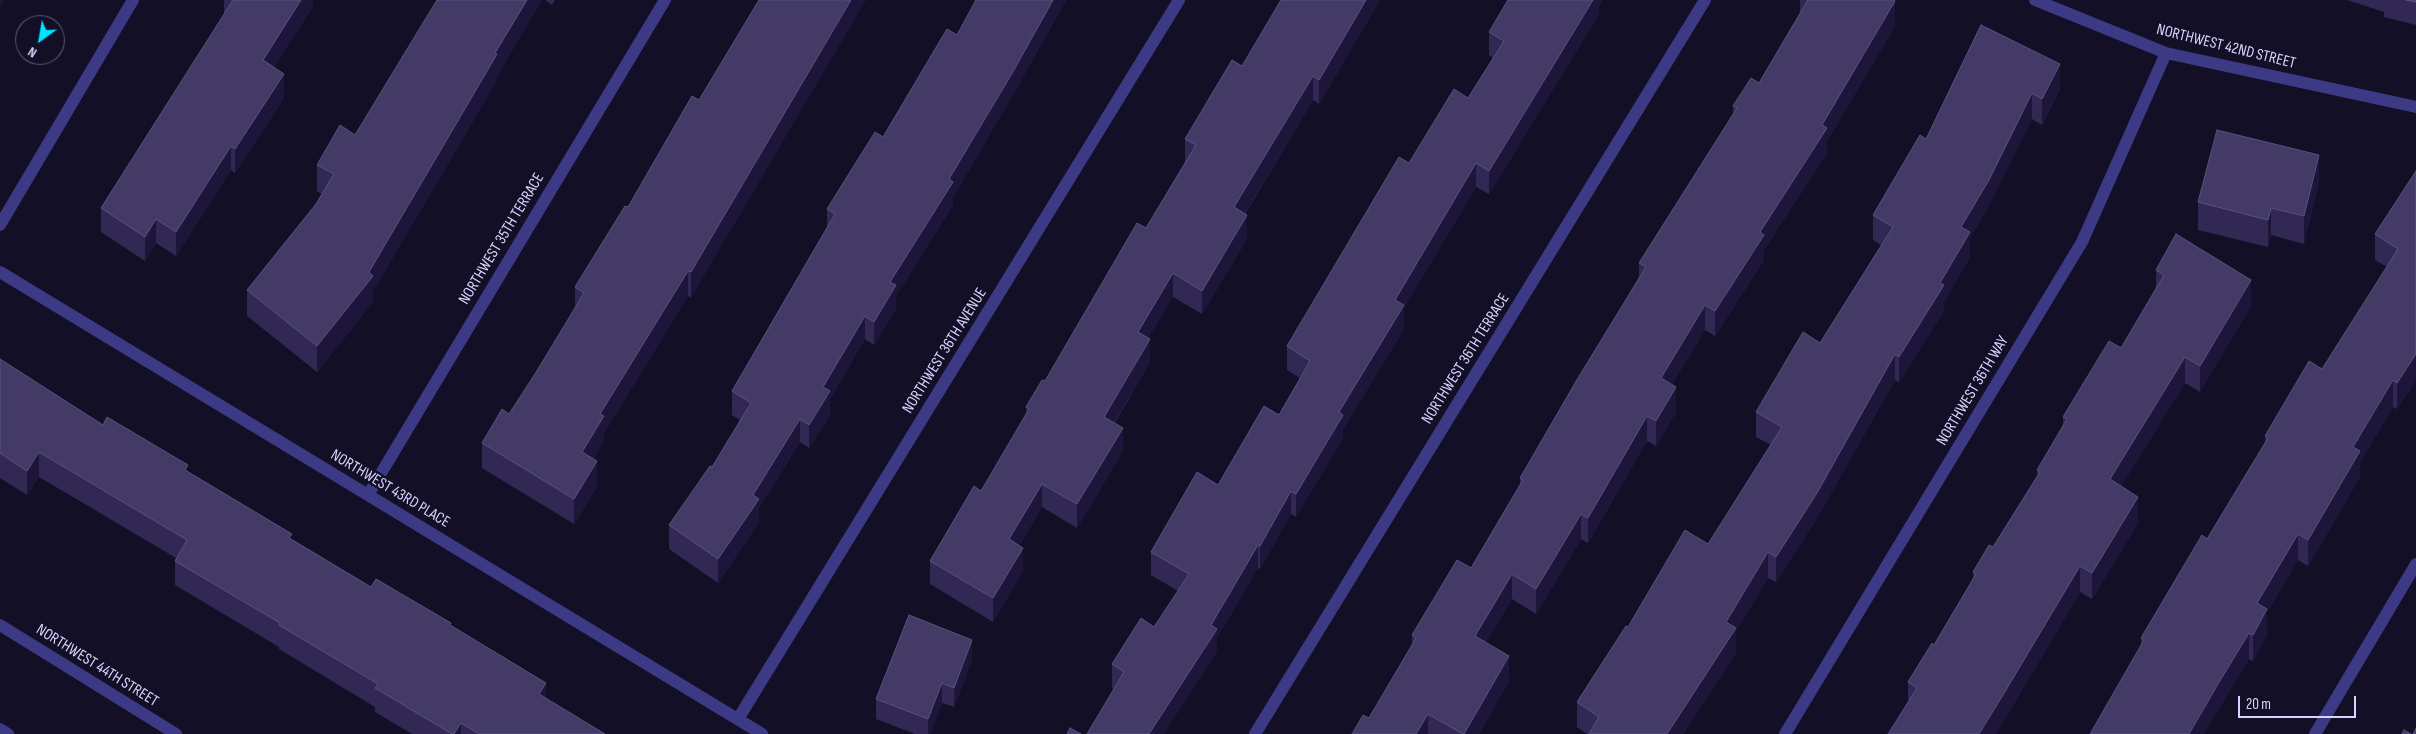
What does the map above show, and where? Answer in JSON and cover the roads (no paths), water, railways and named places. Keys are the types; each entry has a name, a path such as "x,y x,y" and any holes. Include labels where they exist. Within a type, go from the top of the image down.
{"street":[{"path":"0,225 133,0"},
{"name":"NORTHWEST 35TH TERRACE","path":"368,495 665,0"},
{"name":"NORTHWEST 36TH AVENUE","path":"738,720 1179,0"},
{"name":"NORTHWEST 36TH TERRACE","path":"1255,734 1705,0"},
{"name":"NORTHWEST 42ND STREET","path":"2035,0 2166,53 2416,107"},
{"name":"NORTHWEST 36TH WAY","path":"1785,734 2082,242 2166,53"},
{"name":"NORTHWEST 43RD PLACE","path":"0,272 762,734"},
{"path":"2315,734 2416,564"},
{"name":"NORTHWEST 44TH STREET","path":"0,625 176,734"},
{"path":"0,729 8,734"}]}
